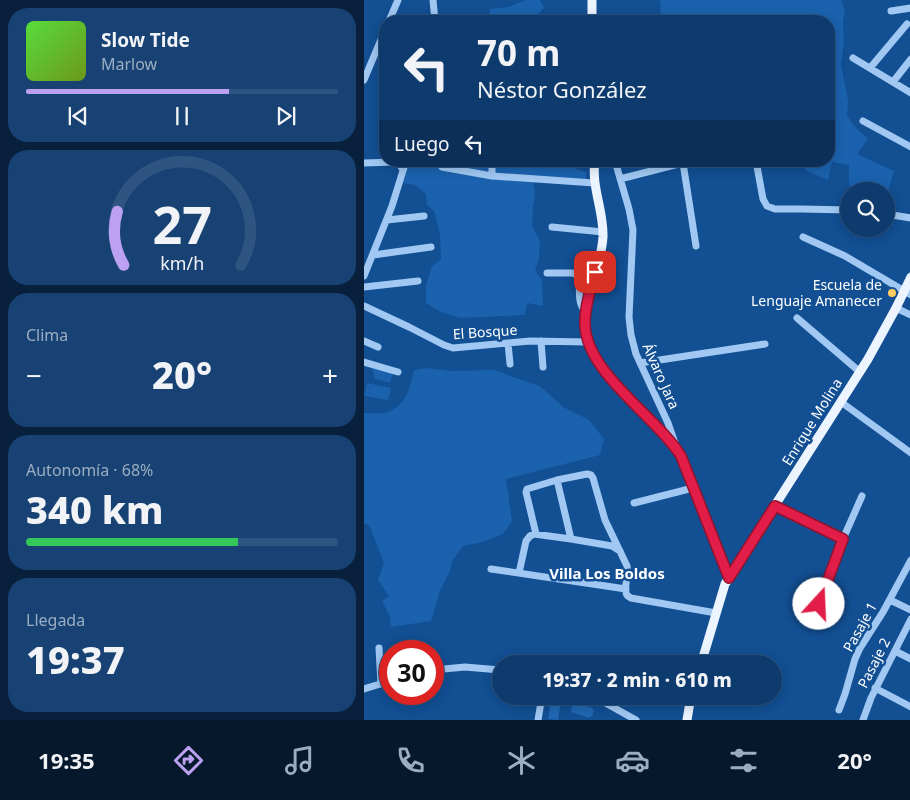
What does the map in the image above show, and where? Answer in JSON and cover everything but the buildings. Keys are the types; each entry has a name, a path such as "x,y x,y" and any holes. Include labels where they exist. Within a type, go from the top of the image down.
{"main road":[{"path":"592,0 592,15"},
{"path":"594,167 594,183 601,214 602,246 586,313 585,324 588,342 602,369 678,451 729,578"},
{"name":"Enrique Molina","path":"704,655 725,584 860,372 896,308 907,294 910,277"},
{"path":"687,720 690,705"}],"street":[{"path":"392,15 398,0"},
{"path":"433,0 434,15"},
{"path":"891,10 910,8"},
{"path":"870,68 907,24"},
{"path":"364,80 379,44"},
{"path":"853,58 910,92"},
{"path":"893,82 910,59"},
{"path":"864,121 910,147"},
{"path":"364,163 379,162"},
{"path":"364,276 387,220 404,167"},
{"path":"442,167 492,176 594,183"},
{"path":"492,167 492,176"},
{"name":"Álvaro Jara","path":"617,167 630,209 633,230 629,326 640,363 668,423 678,451"},
{"path":"620,179 667,167"},
{"path":"688,167 696,246"},
{"path":"757,167 763,199 769,207 775,209 840,210"},
{"path":"387,220 424,216"},
{"path":"895,216 910,218"},
{"path":"552,227 602,232"},
{"path":"803,237 845,256 907,294"},
{"path":"373,255 431,247"},
{"path":"547,273 573,273 578,276 580,302 586,313"},
{"path":"364,287 418,280"},
{"name":"El Bosque","path":"364,306 448,347 457,348 541,341 588,342"},
{"path":"896,308 910,315"},
{"path":"797,318 860,372"},
{"path":"364,341 378,347"},
{"path":"541,341 542,367"},
{"path":"508,343 510,364"},
{"path":"640,363 765,344"},
{"path":"365,362 398,372"},
{"path":"841,402 910,453"},
{"path":"536,534 526,490 557,480 587,474 592,476 605,520 626,562 628,569 626,595 631,598 716,613"},
{"path":"557,480 571,539"},
{"path":"634,503 693,488"},
{"path":"813,620 843,539 862,496"},
{"path":"775,506 843,539"},
{"path":"519,573 526,541 530,536 536,534 612,546 620,551"},
{"name":"Pasaje 1","path":"839,710 857,654 890,600 910,560"},
{"path":"491,569 626,590"},
{"path":"890,600 910,610"},
{"name":"Pasaje 2","path":"863,720 875,688 910,619"},
{"path":"894,651 910,659"},
{"path":"444,669 465,667 492,669"},
{"path":"364,688 379,684"},
{"path":"875,688 910,707"},
{"path":"538,720 540,705"},
{"path":"609,705 636,720"}],"shaded area":[{"path":"526,0 540,0 544,8 538,15 490,15 490,9 508,7"},
{"path":"660,0 841,0 845,11 843,21 844,44 841,63 848,101 847,116 854,126 868,139 857,154 894,171 891,182 849,182 849,165 835,163 835,15 661,15"},
{"path":"407,167 574,167 586,172 586,182 533,180 535,195 532,226 540,241 539,258 535,270 542,280 543,306 527,303 525,315 460,318 441,312 426,303 426,285 432,266 441,259 438,225 434,211 427,205 426,194 415,185 403,183"},
{"path":"805,167 831,167 828,180 805,170"},
{"path":"372,367 393,373 390,383 375,379"},
{"path":"427,368 450,371 494,370 539,386 563,407 589,420 604,439 600,455 506,479 512,521 503,534 483,542 463,546 453,560 440,591 431,621 391,627 390,617 382,601 389,596 378,580 384,563 369,525 364,524 364,413 384,413 397,407 408,391 414,370"},
{"path":"367,383 391,388 388,400 364,396"}],"place":[{"name":"Escuela de Lenguaje Amanecer","path":"892,293"}],"district":[{"name":"Villa Los Boldos","path":"607,574"}],"route":[{"path":"595,272 585,319 585,332 590,347 602,369 670,441 681,456 729,578 775,506 843,539 819,604"}]}
